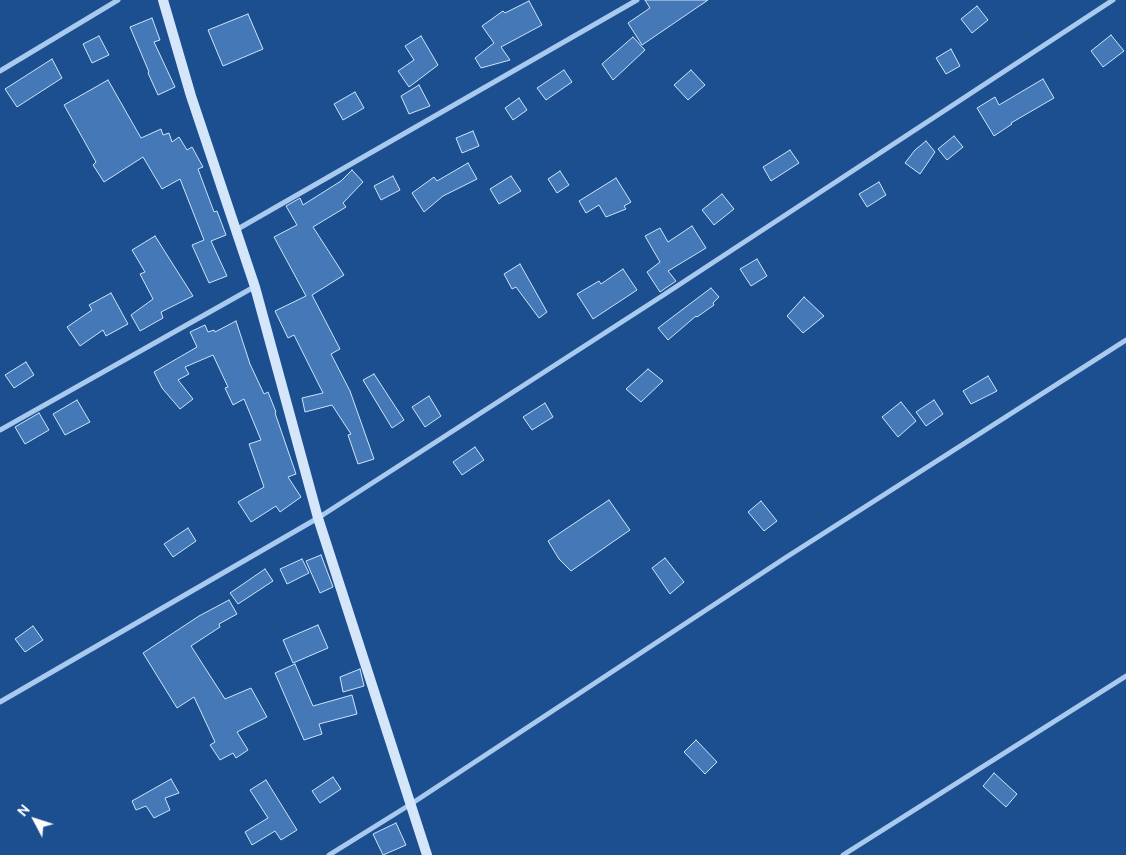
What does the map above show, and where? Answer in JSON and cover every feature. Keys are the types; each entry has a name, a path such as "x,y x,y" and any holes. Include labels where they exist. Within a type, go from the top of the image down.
{"street":[{"path":"0,71 118,0"},
{"path":"163,0 191,96 255,287 318,518 426,855"},
{"path":"236,231 637,0"},
{"path":"0,702 318,518 662,296 1113,0"},
{"path":"0,430 255,287"},
{"path":"329,855 411,804 785,558 1126,340"},
{"path":"843,855 1126,676"}],"building":[{"path":"645,0 708,0 642,45 628,23 650,8"},
{"path":"529,1 542,25 501,47 510,60 481,68 475,58 494,43 482,26 503,11 505,13"},
{"path":"977,6 988,20 972,33 961,19"},
{"path":"248,14 263,49 223,66 208,30"},
{"path":"152,18 160,40 154,42 175,87 158,95 130,27"},
{"path":"1111,35 1124,51 1103,67 1091,51"},
{"path":"99,36 109,55 92,63 83,44"},
{"path":"421,36 438,65 409,87 398,71 414,60 405,46"},
{"path":"633,37 645,50 613,80 602,64"},
{"path":"951,49 960,66 946,74 936,58"},
{"path":"52,59 62,78 17,107 5,89"},
{"path":"564,70 572,82 546,100 537,88"},
{"path":"691,70 705,85 688,100 674,85"},
{"path":"1043,79 1054,98 1011,123 994,136 977,108 995,97 999,105"},
{"path":"108,80 141,138 161,129 163,135 169,133 172,142 179,137 187,150 192,147 203,167 198,169 214,212 217,211 226,235 211,241 227,276 209,283 192,245 204,240 180,179 162,189 143,157 104,182 93,165 96,162 64,105"},
{"path":"419,85 430,106 409,114 401,96"},
{"path":"355,92 364,108 343,120 334,104"},
{"path":"519,98 527,110 513,120 505,108"},
{"path":"473,131 479,146 462,153 456,138"},
{"path":"954,136 963,147 947,160 938,149"},
{"path":"926,141 935,152 920,174 905,163 915,150"},
{"path":"790,150 799,163 771,181 763,167"},
{"path":"468,163 477,179 443,196 424,212 412,193 434,177 437,181"},
{"path":"352,170 363,182 343,203 346,207 313,227 344,275 312,295 340,349 331,354 350,391 374,459 358,464 348,435 351,434 332,405 305,412 302,398 323,393 294,335 288,338 275,311 306,296 274,237 297,225 286,206 300,198 303,205 341,181"},
{"path":"560,171 569,185 557,193 548,179"},
{"path":"393,176 400,190 381,200 374,186"},
{"path":"511,176 521,191 499,204 490,189"},
{"path":"616,178 631,202 624,206 626,209 606,217 599,205 586,213 579,201"},
{"path":"879,182 886,195 867,207 859,194"},
{"path":"722,194 734,209 714,225 702,210"},
{"path":"692,226 706,248 668,271 676,281 660,292 647,272 660,262 645,236 660,228 668,242"},
{"path":"155,236 193,296 161,312 163,318 140,331 131,315 153,299 140,274 145,272 132,250"},
{"path":"757,259 767,276 751,286 740,269"},
{"path":"520,264 547,312 539,318 516,287 512,289 504,274"},
{"path":"623,269 637,290 593,319 577,294 599,281 601,284"},
{"path":"711,288 719,297 713,303 714,305 696,316 668,340 658,328"},
{"path":"111,293 128,324 106,336 103,330 80,346 67,327 92,310 89,305"},
{"path":"804,297 824,316 803,333 787,316"},
{"path":"236,321 250,364 264,394 268,392 276,412 296,474 288,477 301,497 280,512 276,506 251,522 238,502 264,487 249,444 261,440 244,399 233,405 225,388 228,387 213,355 185,367 189,374 178,380 193,399 180,409 162,388 154,372 197,347 190,332 205,325 208,332 214,330 215,332"},
{"path":"26,362 34,375 14,388 5,375"},
{"path":"648,369 663,381 641,402 626,389"},
{"path":"374,374 404,420 392,428 363,380"},
{"path":"988,376 997,391 971,404 963,391"},
{"path":"429,396 441,416 425,427 412,407"},
{"path":"77,400 90,422 65,435 53,414"},
{"path":"934,400 943,414 926,426 916,412"},
{"path":"901,402 916,421 898,437 882,417"},
{"path":"545,403 553,417 532,430 523,417"},
{"path":"39,413 49,430 25,444 15,427"},
{"path":"475,447 484,460 462,475 453,462"},
{"path":"609,500 630,530 571,571 559,559 548,541"},
{"path":"761,501 777,521 764,531 748,512"},
{"path":"188,528 196,541 173,557 164,544"},
{"path":"321,555 333,587 320,593 306,561"},
{"path":"665,558 684,582 670,594 652,568"},
{"path":"302,559 309,573 287,584 280,569"},
{"path":"265,569 273,581 238,604 230,593"},
{"path":"229,600 237,614 219,624 220,627 191,646 225,699 251,688 267,717 237,732 248,750 236,758 233,753 220,760 210,745 215,742 194,697 177,708 143,653 199,616"},
{"path":"318,625 328,648 293,663 283,640"},
{"path":"33,626 43,640 25,652 15,639"},
{"path":"295,664 313,706 352,695 357,714 319,724 322,734 304,740 275,673"},
{"path":"360,669 364,686 343,692 340,677"},
{"path":"696,740 717,762 705,774 684,752"},
{"path":"994,773 1017,794 1006,807 983,786"},
{"path":"333,777 341,789 320,803 312,791"},
{"path":"171,779 179,793 165,798 170,810 154,818 146,806 136,810 132,801"},
{"path":"266,780 297,830 281,840 275,831 252,845 245,832 268,818 250,790"},
{"path":"396,823 406,845 383,855 373,834"}]}
